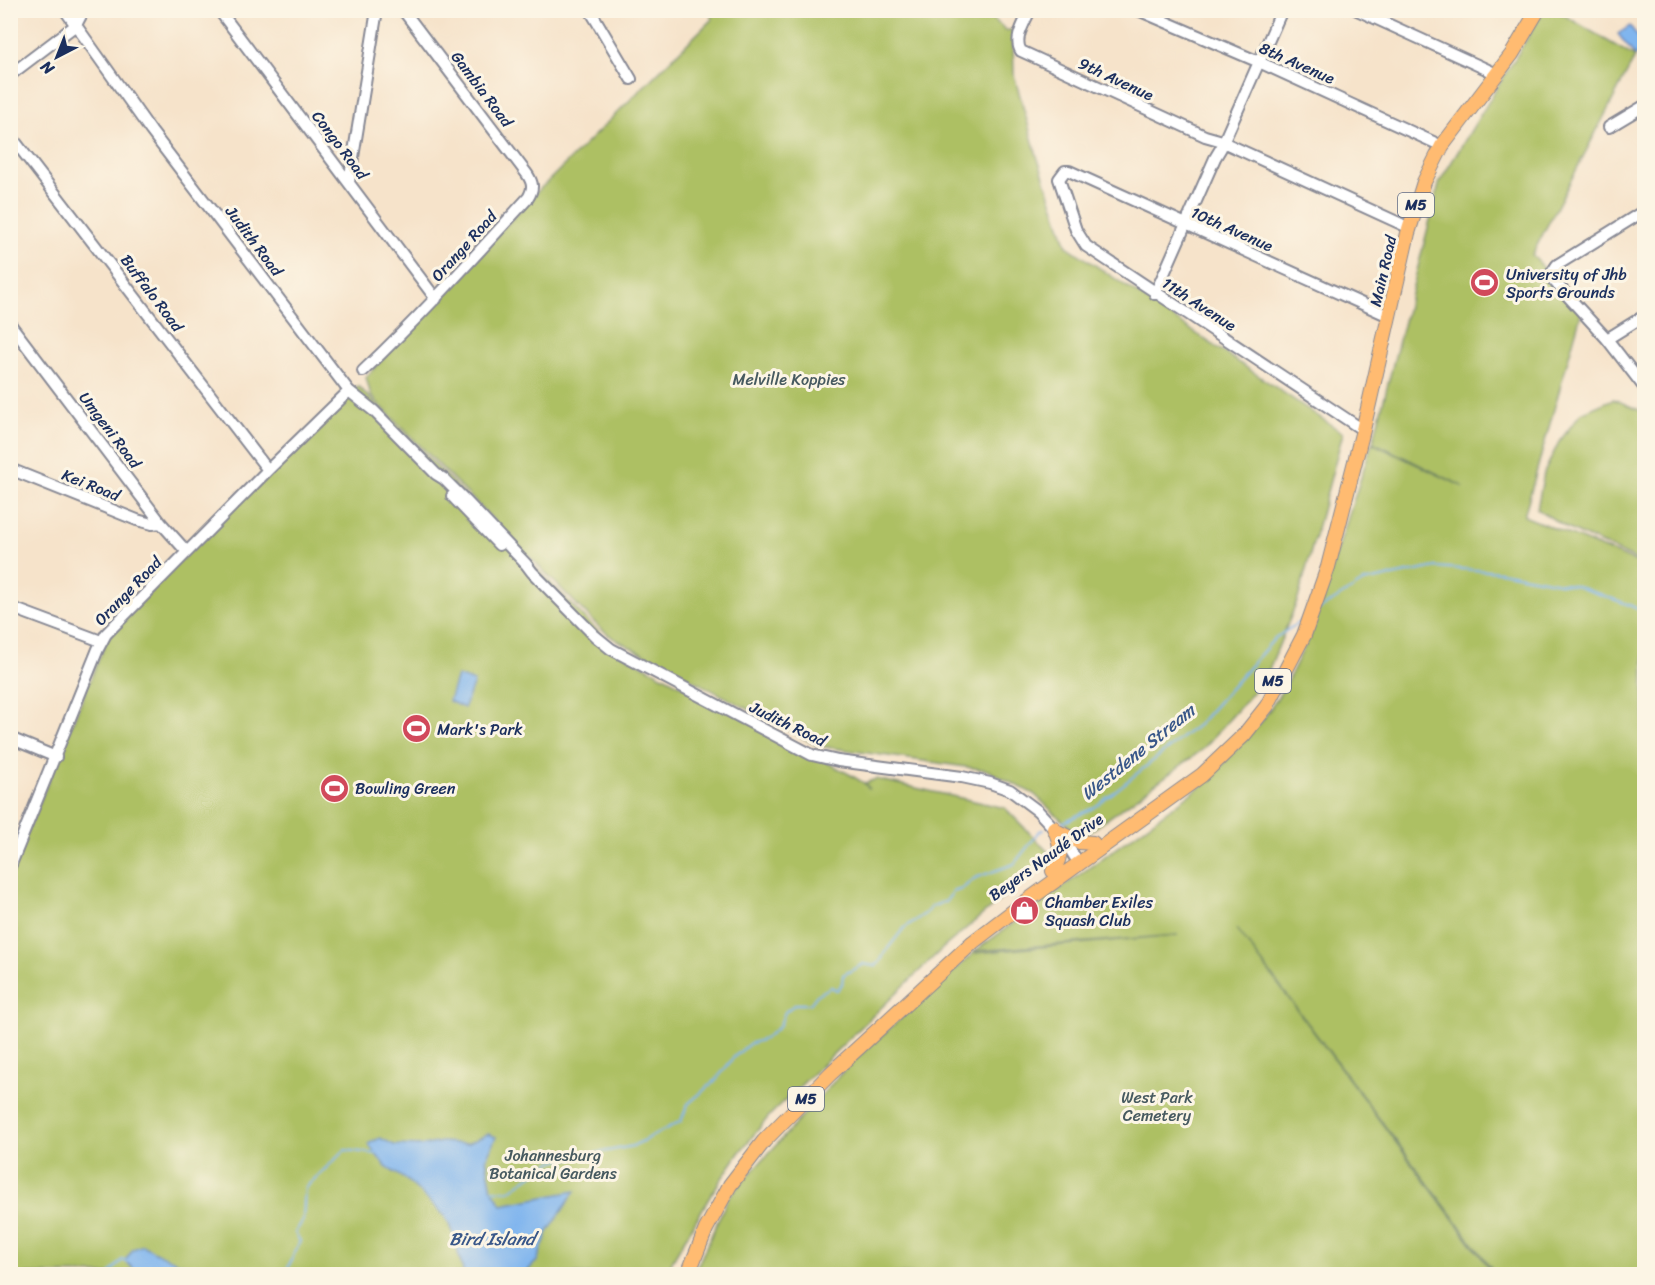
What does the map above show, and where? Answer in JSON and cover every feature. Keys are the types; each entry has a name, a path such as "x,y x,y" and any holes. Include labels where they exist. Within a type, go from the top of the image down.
{"main road":[{"name":"Main Road","path":"1495,73 1531,10"},
{"name":"Main Road","path":"1359,428 1407,226 1439,145 1518,45 1538,10"},
{"name":"Beyers Naudé Drive","path":"680,1275 716,1193 733,1168 763,1131 850,1045 990,918 1053,871 1076,860 1093,843 1203,764 1241,726 1269,689 1299,632 1315,587 1359,428"},
{"name":"Beyers Naudé Drive","path":"688,1275 706,1228 723,1195 764,1142 867,1038 961,952 1076,860 1202,775 1244,735 1267,706 1296,651 1328,567 1359,428"},
{"path":"1056,830 1079,842 1093,843"},
{"path":"1053,871 1061,853 1056,830"}],"street":[{"name":"Judith Road","path":"65,10 151,130 349,391 374,411 436,474 442,484 482,529 532,572 610,649 812,755 962,777 1010,790 1028,801 1056,830 1076,860"},
{"path":"10,75 76,25 84,10"},
{"name":"Congo Road","path":"219,10 436,299"},
{"path":"350,182 377,10"},
{"name":"Gambia Road","path":"403,10 527,174 532,181 533,188"},
{"path":"590,10 631,80"},
{"name":"9th Avenue","path":"1030,10 1018,38 1021,51 1221,144 1407,226"},
{"name":"8th Avenue","path":"1138,10 1259,62 1439,145"},
{"path":"1155,294 1282,10"},
{"path":"1358,10 1495,73"},
{"path":"1609,127 1644,106"},
{"name":"Buffalo Road","path":"10,135 74,214 268,470"},
{"name":"10th Avenue","path":"1062,173 1069,171 1387,315"},
{"name":"11th Avenue","path":"1062,173 1059,179 1080,239 1086,246 1359,428"},
{"name":"Orange Road","path":"363,371 436,299 528,198 533,188"},
{"path":"1644,211 1557,265 1552,271 1552,278 1607,339 1644,387"},
{"path":"1607,339 1644,316"},
{"name":"Umgeni Road","path":"10,324 161,523 187,552"},
{"name":"Orange Road","path":"10,867 101,641 268,470 349,391"},
{"name":"Kei Road","path":"10,469 137,520 152,524 161,523"},
{"path":"10,607 101,641"},
{"path":"10,738 56,757"}],"green space":[{"name":"Melville Koppies","path":"709,11 984,11 1006,30 1019,31 1013,42 1014,75 1037,156 1067,246 1343,433 1298,599 1265,679 1202,750 1081,838 1034,794 987,770 818,746 613,638 598,626 371,396 366,377 535,194 712,19"},
{"name":"West Park Cemetery","path":"1544,11 1557,11 1635,57 1532,255 1582,310 1524,516 1644,565 1644,1274 1496,1274 1237,929 1494,1274 694,1274 728,1198 848,1066 974,953 1178,935 975,951 1208,781 1263,720 1284,688 1310,636 1372,443 1464,487 1373,442 1440,181"},
{"name":"Mark's Park","path":"358,386 618,652 849,774 869,789 865,783 876,779 1005,808 1052,856 943,948 770,1115 739,1153 712,1193 672,1261 669,1274 11,1274 11,871 108,637 190,548"},
{"path":"1613,399 1644,412 1644,563 1567,528 1537,509 1544,473 1559,442 1581,413"}],"water":[{"path":"1630,26 1644,45 1644,49 1635,56 1618,34"},
{"path":"457,676 474,682 464,708 449,701"},
{"name":"Bird Island","path":"488,1134 496,1137 486,1159 492,1190 502,1205 575,1191 548,1232 537,1261 524,1274 464,1274 451,1227 444,1215 408,1181 386,1167 368,1144 380,1138 394,1145 421,1146 442,1142 467,1144"},
{"path":"143,1245 167,1258 209,1274 139,1274 125,1261 133,1249"}],"waterway":[{"name":"Westdene Stream","path":"1320,609 1363,582 1436,567 1501,572 1576,586 1644,612"},
{"name":"Westdene Stream","path":"1062,823 1095,807 1199,724 1275,638 1303,620"},
{"name":"Westdene Stream","path":"489,1190 509,1191 551,1162 633,1146 681,1121 688,1104 716,1080 734,1057 749,1044 764,1039 779,1027 785,1012 795,1004 810,1004 817,995 831,987 837,990 842,984 843,975 863,964 875,966 904,928 931,907 946,901 953,892 962,889 975,878 1014,864 1040,831 1044,830"},
{"name":"Westdene Stream","path":"285,1274 300,1241 295,1233 303,1220 305,1188 345,1150 377,1154"},
{"name":"Westdene Stream","path":"110,1274 122,1260 127,1262"}],"place":[{"name":"University of Jhb Sports Grounds","path":"1485,283"},
{"name":"Mark's Park","path":"416,729"},
{"name":"Bowling Green","path":"334,788"},
{"name":"Chamber Exiles Squash Club","path":"1024,911"}],"park label":[{"name":"Johannesburg Botanical Gardens","path":"553,1164"}]}
